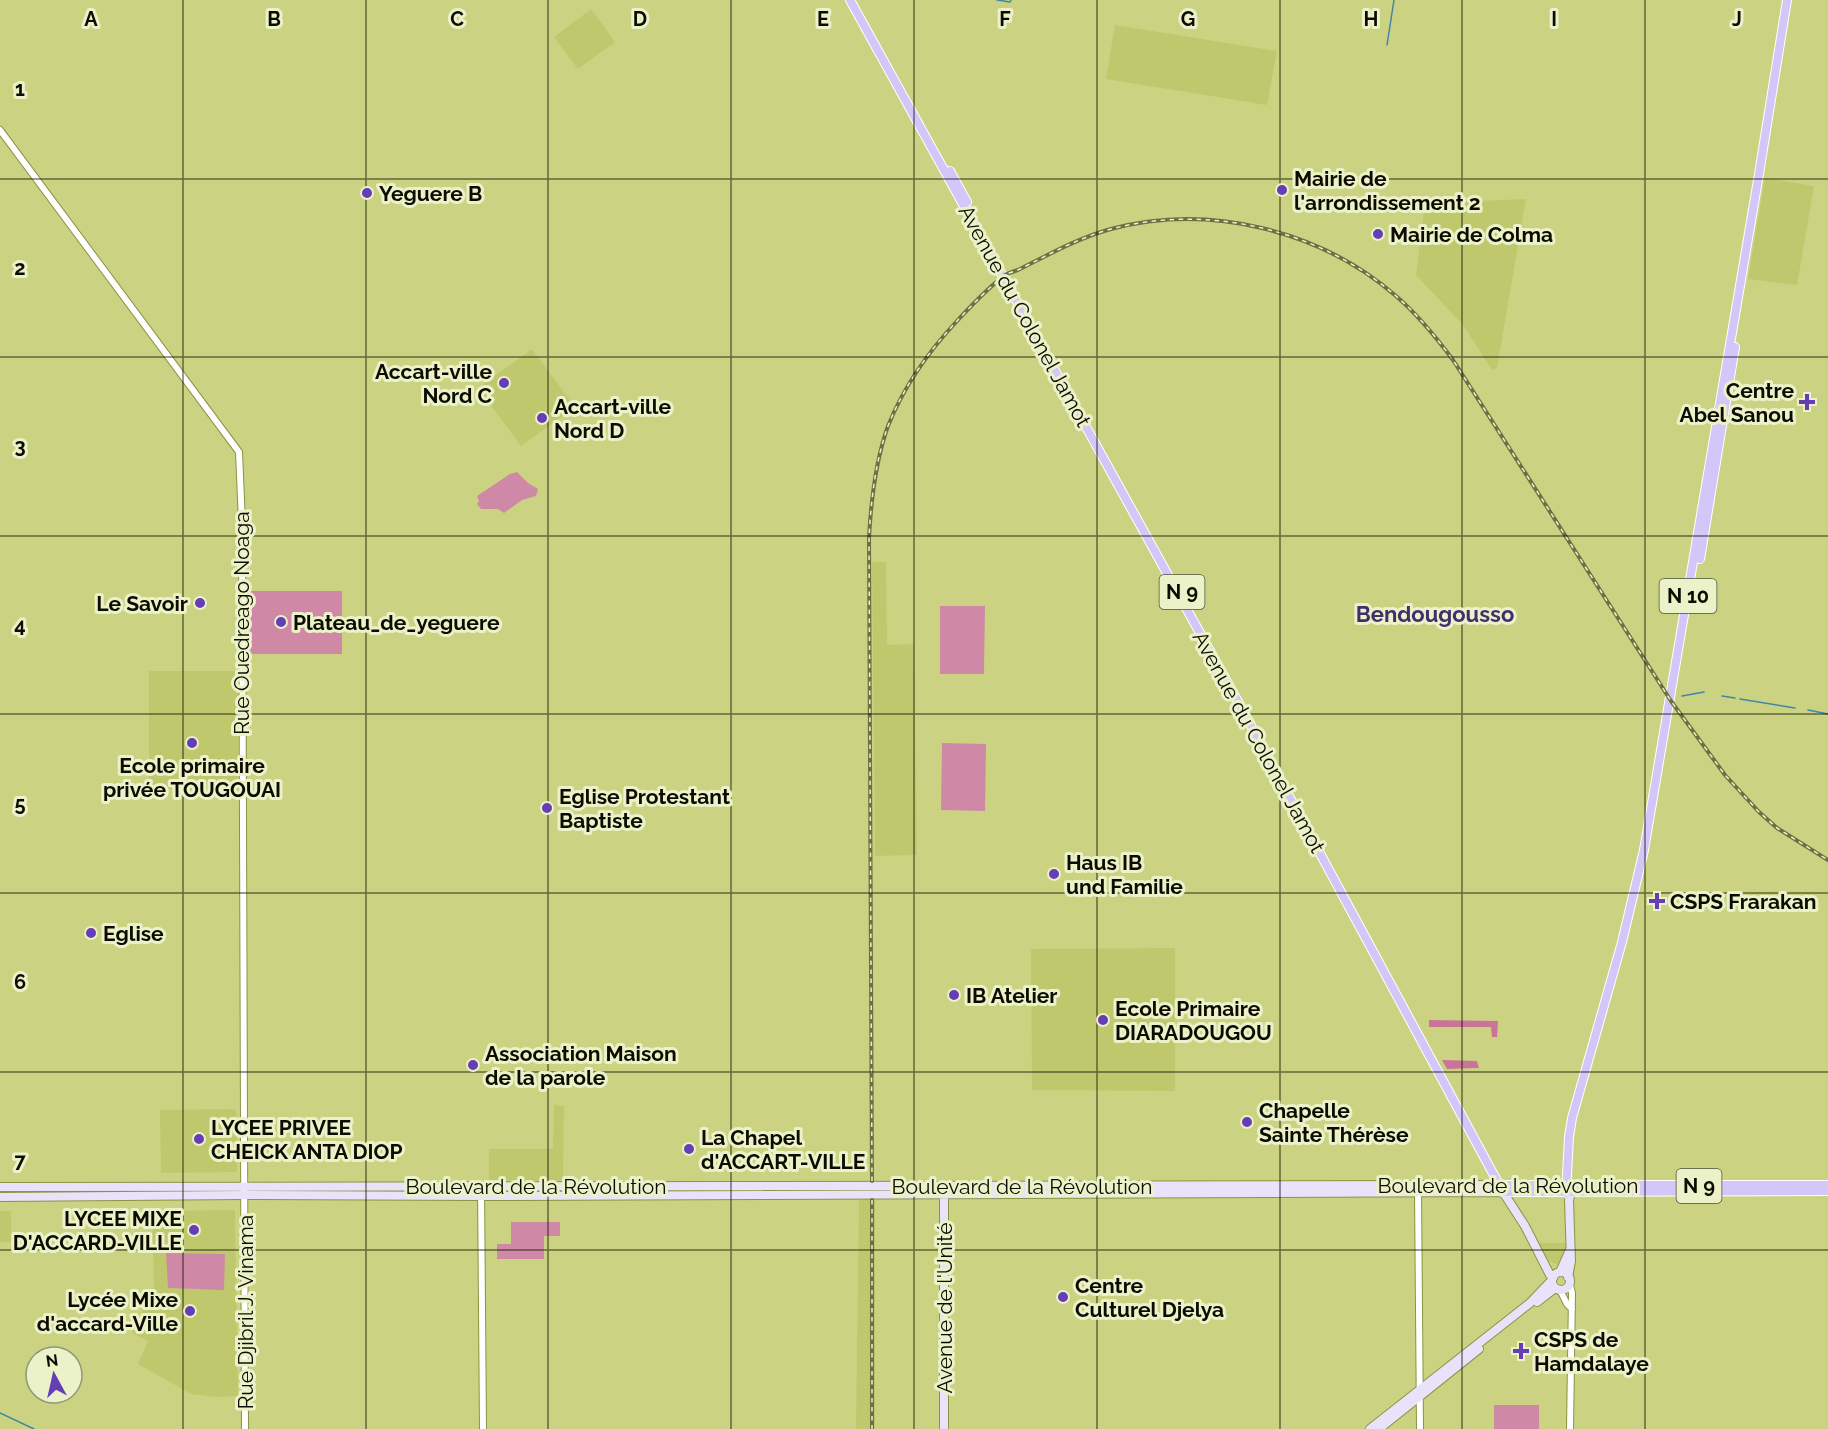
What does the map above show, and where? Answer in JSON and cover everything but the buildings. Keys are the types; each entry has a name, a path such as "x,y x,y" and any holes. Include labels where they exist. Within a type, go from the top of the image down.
{"main road":[{"name":"Avenue du Colonel Jamot","path":"850,0 1506,1191"},
{"name":"Avenue du Colonel Jamot","path":"856,0 1163,556 1543,1259 1556,1280 1565,1273 1569,1279"},
{"name":"N 10","path":"1569,1279 1572,1118 1622,942 1644,850 1787,0"},
{"name":"N 10","path":"1569,1191 1573,1137 1577,1119 1627,943 1647,862 1712,491 1791,0"},
{"name":"Boulevard de la Révolution","path":"1569,1191 1828,1185"},
{"name":"Boulevard de la Révolution","path":"0,1197 481,1186 944,1190 1828,1191"},
{"name":"Boulevard de la Révolution","path":"0,1187 481,1196 944,1190"},
{"name":"Avenue de l'Unité","path":"944,1190 944,1429"},
{"name":"N 10","path":"1556,1280 1571,1249"},
{"path":"1370,1429 1419,1393 1556,1280 1567,1287 1569,1279"},
{"path":"1379,1429 1419,1393"}],"street":[{"name":"Rue Ouedreago Noaga","path":"0,130 238,452 242,535 244,1191"},
{"path":"481,1186 483,1429"},
{"path":"1418,1189 1420,1429"},
{"name":"Rue Djibril J. Vinama","path":"244,1191 245,1429"},
{"name":"N 10","path":"1569,1279 1572,1293 1570,1429"},
{"path":"1556,1280 1567,1304 1572,1309"}],"shaded area":[{"path":"591,9 615,42 578,69 554,37"},
{"path":"1115,25 1277,51 1267,105 1106,79"},
{"path":"1765,178 1814,186 1797,285 1748,279"},
{"path":"1526,199 1497,368 1492,370 1463,325 1416,275 1425,203"},
{"path":"532,349 575,407 521,446 478,388"},
{"path":"517,472 538,489 536,496 522,500 504,513 498,509 481,509 477,504 479,501 477,496 510,474"},
{"path":"872,562 886,562 887,645 914,644 917,855 875,856"},
{"path":"250,591 342,591 342,654 250,654"},
{"path":"940,606 985,606 984,674 940,674"},
{"path":"149,671 238,671 238,789 149,789"},
{"path":"942,743 986,744 985,811 941,810"},
{"name":"Ecole Primaire DIARADOUGOU","path":"1175,948 1175,1091 1032,1090 1031,949"},
{"path":"1429,1020 1498,1021 1497,1037 1492,1037 1491,1027 1429,1027"},
{"path":"1442,1060 1477,1061 1479,1068 1447,1069"},
{"path":"554,1105 564,1106 563,1181 489,1180 489,1149 553,1149"},
{"path":"236,1109 237,1172 161,1173 160,1110"},
{"path":"875,1199 875,1429 856,1429 859,1200"},
{"name":"Lycée Mixe d'accard-Ville","path":"235,1210 238,1396 216,1397 191,1394 138,1364 148,1341 132,1333 154,1286 152,1211"},
{"path":"0,1211 11,1211 11,1242 0,1242"},
{"path":"511,1222 560,1222 560,1236 544,1236 544,1259 497,1259 497,1244 511,1244"},
{"path":"1537,1243 1569,1243 1560,1266 1549,1261"},
{"path":"166,1253 225,1254 224,1290 168,1288"},
{"path":"1494,1405 1539,1405 1539,1429 1494,1429"}],"waterway":[{"path":"997,0 1010,2 1011,0"},
{"path":"1387,45 1394,0"},
{"path":"1682,696 1704,692"},
{"path":"1722,696 1735,698"},
{"path":"1664,711 1666,699"},
{"path":"1740,699 1795,708"},
{"path":"1808,710 1828,714"},
{"path":"0,1413 34,1429"}],"railway":[{"path":"872,1181 869,538 872,496 880,453 894,411 909,383 936,345 974,303 1007,274 1099,233 1148,222 1186,219 1224,221 1262,228 1298,239 1333,254 1366,273 1396,296 1426,326 1453,360 1671,701 1725,775 1777,828 1828,860"},
{"path":"872,1200 872,1429"}],"place":[{"name":"Mairie de l'arrondissement 2","path":"1282,190"},
{"name":"Yeguere B","path":"367,193"},
{"name":"Mairie de Colma","path":"1378,234"},
{"name":"Accart-ville Nord C","path":"504,383"},
{"name":"Centre Abel Sanou","path":"1807,402"},
{"name":"Accart-ville Nord D","path":"542,418"},
{"name":"Le Savoir","path":"200,603"},
{"name":"Plateau_de_yeguere","path":"281,622"},
{"name":"Ecole primaire privée TOUGOUAI","path":"192,743"},
{"name":"Eglise Protestant Baptiste","path":"547,808"},
{"name":"Haus IB und Familie","path":"1054,874"},
{"name":"CSPS Frarakan","path":"1657,901"},
{"name":"Eglise","path":"91,933"},
{"name":"IB Atelier","path":"954,995"},
{"name":"Ecole Primaire DIARADOUGOU","path":"1103,1020"},
{"name":"Association Maison de la parole","path":"473,1065"},
{"name":"Chapelle Sainte Thérèse","path":"1247,1122"},
{"name":"LYCEE PRIVEE CHEICK ANTA DIOP","path":"199,1139"},
{"name":"La Chapel d'ACCART-VILLE","path":"689,1149"},
{"name":"LYCEE MIXE D'ACCARD-VILLE","path":"194,1230"},
{"name":"Centre Culturel Djelya","path":"1063,1297"},
{"name":"Lycée Mixe d'accard-Ville","path":"190,1311"},
{"name":"CSPS de Hamdalaye","path":"1521,1351"}],"district":[{"name":"Bendougousso","path":"1435,614"}]}
